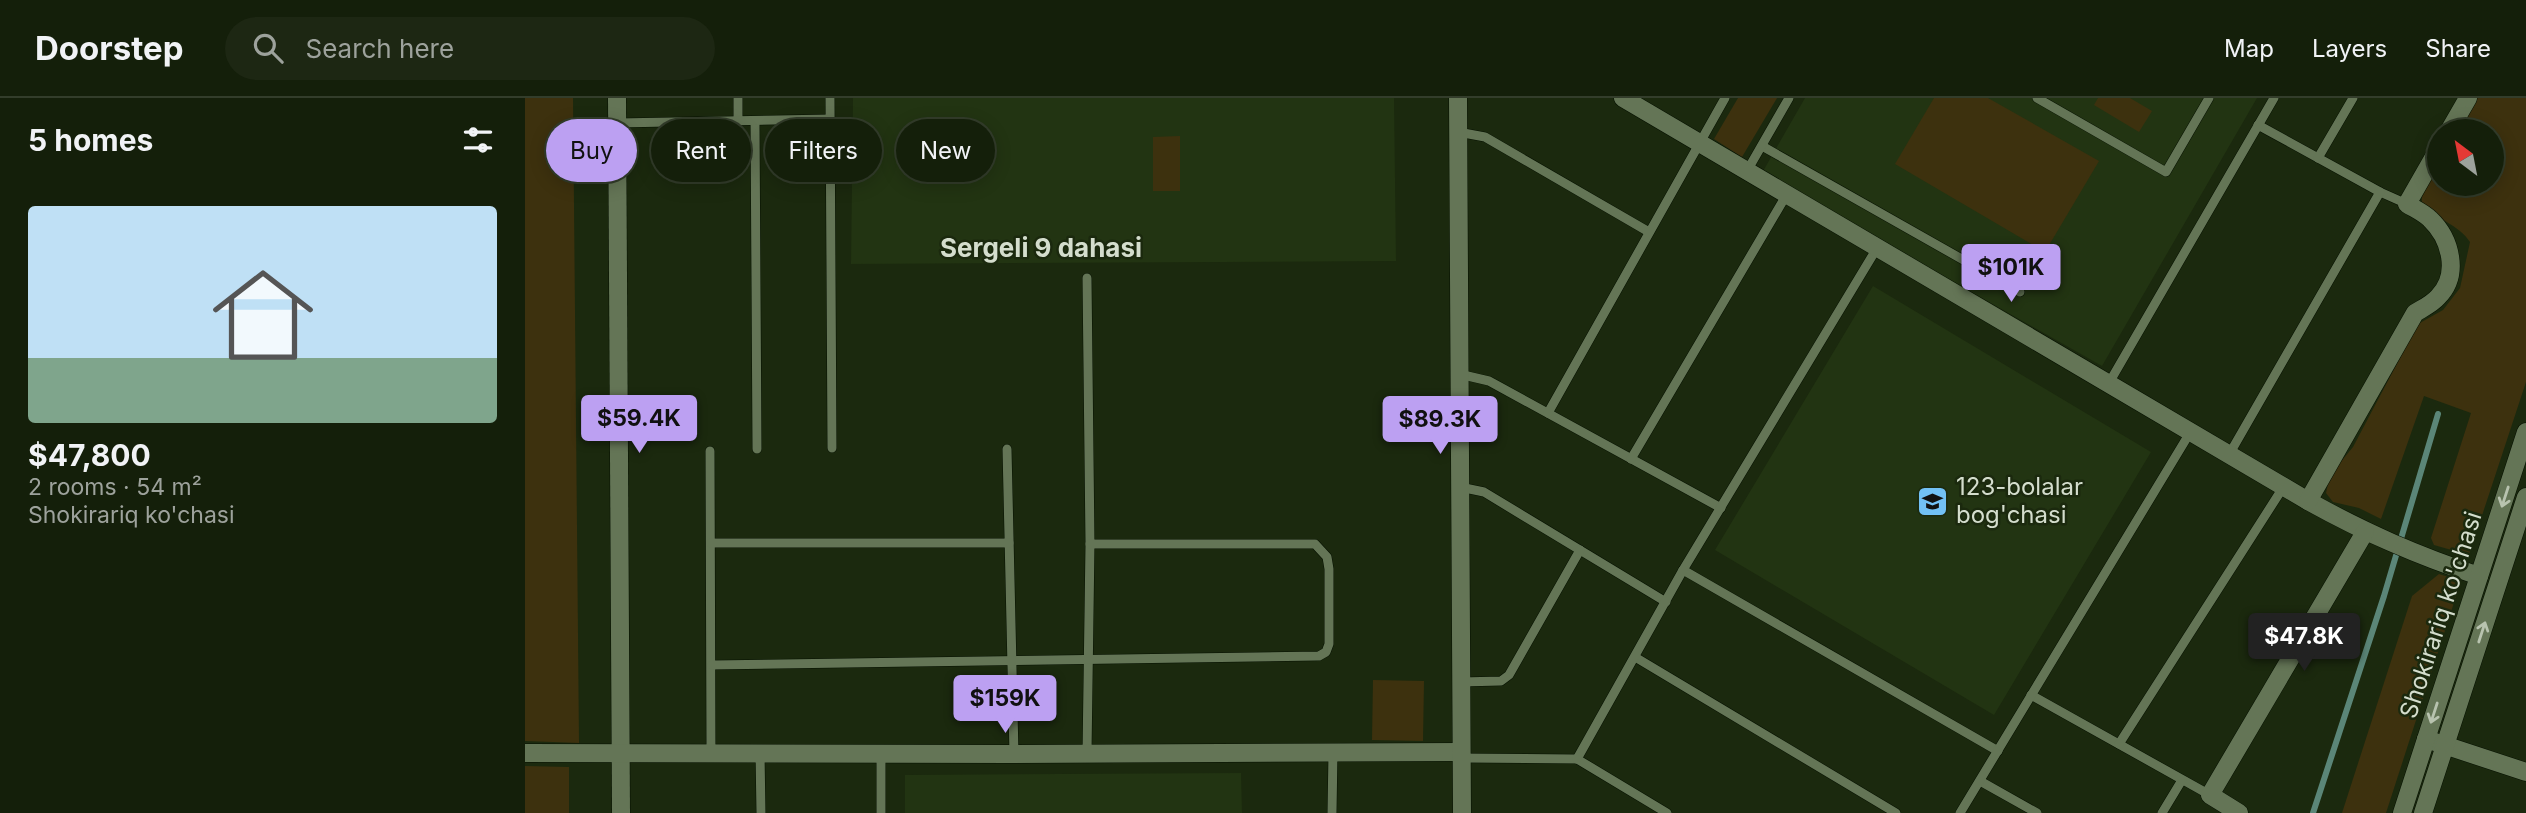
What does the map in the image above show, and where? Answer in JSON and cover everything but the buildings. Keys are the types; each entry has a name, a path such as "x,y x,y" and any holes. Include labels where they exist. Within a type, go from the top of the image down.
{"street":[{"path":"617,98 617,119"},
{"path":"1458,98 1462,813"},
{"path":"1623,98 2308,501 2383,541 2418,556 2479,576"},
{"path":"2456,119 2468,98"},
{"path":"2308,501 2415,313 2437,299 2447,287 2453,259 2444,239 2431,219 2407,204 2427,169"},
{"path":"617,182 621,813"},
{"name":"Shokirariq ko'chasi","path":"2402,813 2526,432"},
{"name":"Shokirariq ko'chasi","path":"2423,813 2526,497"},
{"path":"2239,813 2210,795 2365,532"},
{"path":"2426,740 2526,772"},
{"path":"525,753 1333,752 1461,755"}],"lane":[{"path":"738,98 738,119"},
{"path":"830,98 830,119"},
{"path":"1548,413 1725,98"},
{"path":"1747,171 1789,98"},
{"path":"2037,98 2166,172 2210,98"},
{"path":"2109,383 2274,98"},
{"path":"2318,158 2353,98"},
{"path":"751,121 765,121"},
{"path":"755,121 757,449"},
{"path":"2258,125 2407,204"},
{"path":"1458,132 1485,137 1649,232"},
{"path":"1762,146 2020,292"},
{"path":"830,182 832,449"},
{"path":"2230,453 2380,192"},
{"path":"1631,459 1787,194"},
{"path":"1577,759 1683,570 1877,248"},
{"path":"1087,278 1090,544 1087,753"},
{"path":"1459,374 1489,381 1721,508"},
{"path":"1960,813 2191,431"},
{"path":"1007,449 1014,754"},
{"path":"710,451 712,753"},
{"path":"2119,744 2284,486"},
{"path":"1459,487 1484,492 1666,602"},
{"path":"711,543 1009,543"},
{"path":"712,665 1319,656 1326,652 1329,644 1329,569 1327,557 1315,544 1090,544"},
{"path":"1461,682 1501,681 1509,675 1580,550"},
{"path":"1683,570 1998,751"},
{"path":"1635,657 1896,813"},
{"path":"2031,695 2210,795"},
{"path":"1332,813 1333,752"},
{"path":"760,753 761,813"},
{"path":"881,754 881,813"},
{"path":"1461,755 1577,759 1667,813"},
{"path":"2162,813 2182,780"},
{"path":"1980,781 2037,813"}],"shaded area":[{"path":"525,98 573,98 573,119 546,119 546,182 574,182 579,743 525,741"},
{"path":"853,98 1394,98 1396,261 851,264 852,182 882,182 882,119 853,119"},
{"path":"1738,98 1777,98 1742,157 1714,139"},
{"path":"1805,98 2257,98 2102,366 1762,173"},
{"path":"1934,98 1988,98 2099,161 2045,252 1895,164"},
{"path":"2098,98 2130,98 2152,111 2139,132 2094,105"},
{"path":"2476,98 2526,98 2526,382 2469,555 2434,545 2431,538 2471,413 2424,396 2381,519 2359,508 2333,502 2326,493 2330,475 2353,447 2418,324 2443,310 2460,288 2470,242 2460,231 2422,206 2427,182 2427,196 2504,196 2504,119 2464,119"},
{"path":"1180,136 1180,191 1153,191 1153,137"},
{"name":"123-bolalar bog'chasi","path":"1873,286 2151,452 1994,715 1715,550"},
{"path":"2439,574 2461,581 2386,813 2342,813 2412,596"},
{"path":"1373,680 1424,681 1423,741 1372,740"},
{"path":"525,766 569,767 569,813 525,813"},
{"path":"1241,773 1242,813 905,813 905,775"}],"waterway":[{"path":"2313,813 2384,596 2438,414"}],"place":[{"name":"123-bolalar bog'chasi","path":"1933,501"}],"district":[{"name":"Sergeli 9 dahasi","path":"1041,248"}]}
